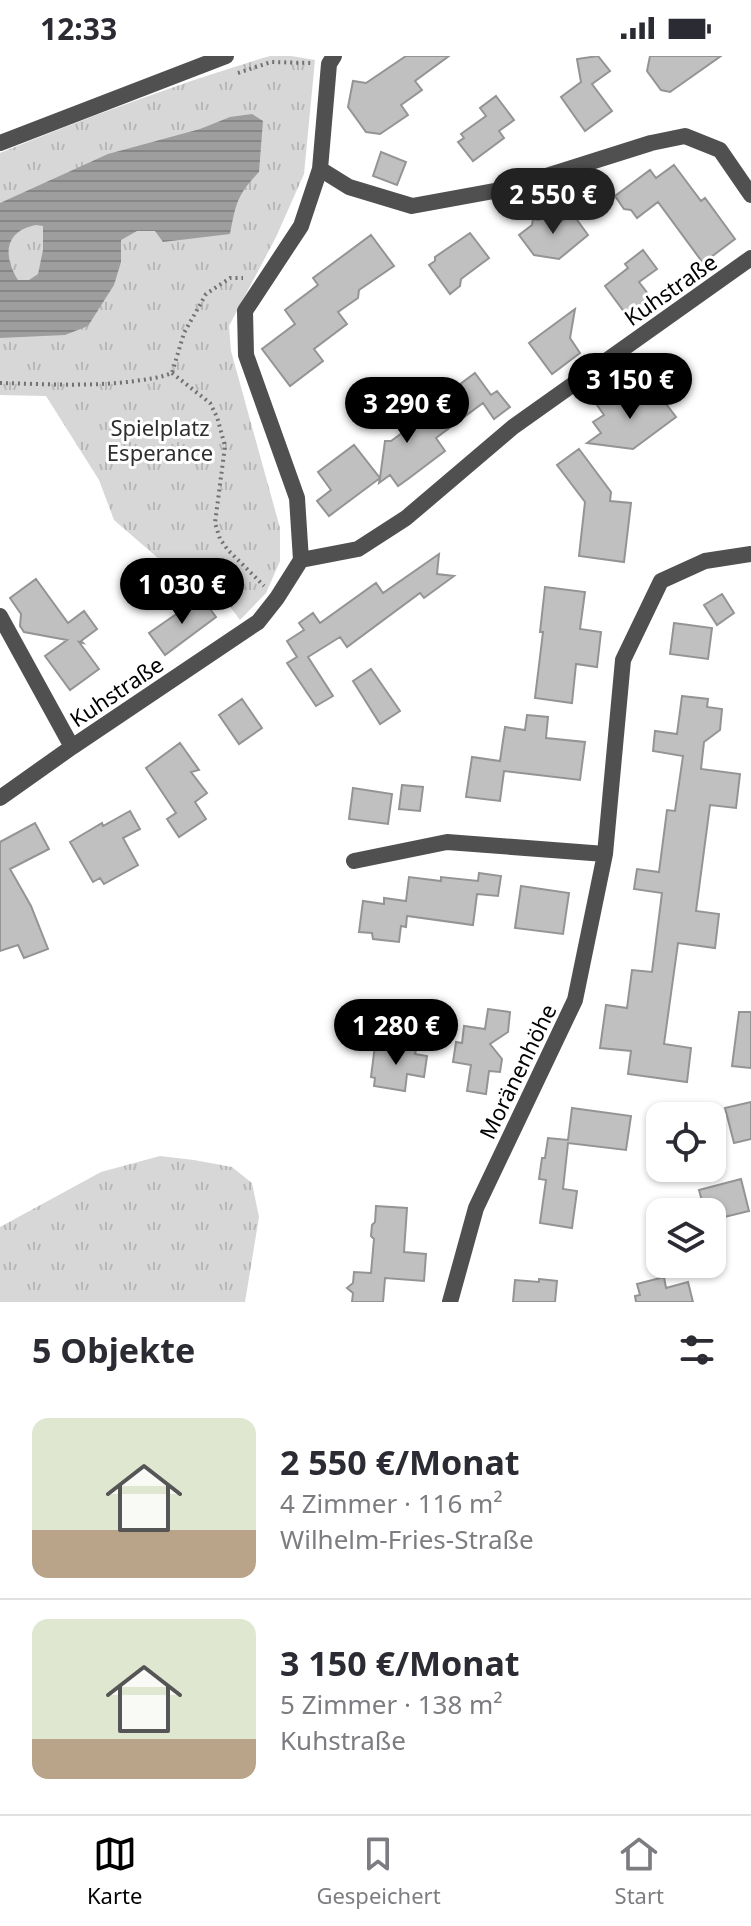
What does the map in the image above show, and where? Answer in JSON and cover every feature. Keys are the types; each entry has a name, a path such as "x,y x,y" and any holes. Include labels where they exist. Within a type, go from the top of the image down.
{"street":[{"path":"0,143 226,56"},
{"path":"301,560 297,498 246,355 245,311 301,226 320,169 329,64 334,56"},
{"path":"320,169 349,187 412,206 505,189 651,143 685,136 720,150 751,195"},
{"name":"Kuhstraße","path":"0,798 258,622 301,560 358,549 406,518 513,427 751,258"},
{"name":"Moränenhöhe","path":"450,1302 476,1208 575,1000 605,854 623,660 661,581 705,561 751,554"},
{"path":"0,616 72,747"},
{"path":"354,861 447,842 605,854"}],"path":[{"path":"172,373 184,333 206,294 230,278 268,278"},
{"path":"0,383 120,383 172,373"},
{"path":"172,373 210,403 217,417 225,446 216,498 215,523 220,539 277,598"}],"green space":[{"name":"Spielplatz Esperance","path":"270,56 315,60 304,174 276,237 229,326 231,351 280,528 280,561 266,593 240,620 206,574 166,565 114,520 99,480 46,396 0,395 0,153 134,101"},
{"path":"160,1156 232,1167 252,1183 259,1217 245,1302 0,1302 0,1227 101,1172"}],"shaded area":[{"path":"252,114 263,121 259,172 238,200 230,234 163,242 155,231 137,231 121,240 121,262 114,285 88,326 65,335 0,338 0,203 108,154 200,129 230,117","holes":["43,226 43,250 38,274 29,280 18,280 10,262 12,239 25,228"]}],"building":[{"path":"406,56 449,56 415,81 422,90 401,105 408,115 380,134 366,132 348,107 353,81 366,83"},
{"path":"598,56 610,71 592,84 612,111 585,131 561,97 581,82 577,59"},
{"path":"650,56 721,56 670,92 661,90 647,71"},
{"path":"496,96 514,120 499,131 504,138 473,161 458,142 464,138 461,134 486,116 480,108"},
{"path":"381,152 406,162 397,185 373,176"},
{"path":"674,165 701,201 705,198 735,239 703,263 658,202 637,218 631,210 624,209 615,196 650,170 656,178"},
{"path":"550,212 558,224 572,213 588,235 559,259 534,255 519,235 532,225 533,219 539,220"},
{"path":"470,233 489,258 461,279 460,286 450,294 429,265 435,257"},
{"path":"371,235 394,266 359,290 358,298 338,312 347,324 314,349 323,361 290,386 262,349 295,324 285,310 318,285 313,278"},
{"path":"643,250 657,269 639,282 652,299 628,317 605,286 628,268 625,264"},
{"path":"575,309 570,338 580,353 552,374 529,343"},
{"path":"475,373 491,395 497,391 510,407 494,419 483,403 436,438 445,451 398,486 390,475 379,483 385,441 391,441 418,422 415,418"},
{"path":"616,391 631,411 657,392 676,417 633,449 587,443 601,433 593,422 604,415 597,405"},
{"path":"354,445 380,478 329,516 317,501 331,490 318,472"},
{"path":"579,449 611,492 610,501 631,503 624,562 579,556 585,502 557,465"},
{"path":"439,554 437,574 454,576 424,598 420,593 347,647 340,637 308,657 333,696 316,706 287,663 297,657 287,641 304,630 299,623 313,613 320,623 376,583 383,593"},
{"path":"36,579 68,623 84,611 97,629 81,641 83,643 79,642 99,669 70,690 45,656 67,640 24,632 20,626 21,614 10,598"},
{"path":"545,587 585,592 580,629 601,632 597,667 576,664 572,703 535,698"},
{"path":"722,594 734,613 717,625 704,605"},
{"path":"201,597 216,617 165,655 149,633"},
{"path":"674,623 712,628 708,659 670,654"},
{"path":"371,669 400,711 380,724 353,681"},
{"path":"682,696 708,699 707,707 722,709 720,730 704,742 701,769 740,774 736,808 710,805 696,911 719,914 715,948 678,943 664,1044 691,1048 687,1082 628,1074 631,1051 600,1048 606,1005 627,1008 632,970 652,972 662,893 634,889 637,869 659,872 667,810 675,811 683,756 653,751 655,731 677,734"},
{"path":"242,699 262,728 239,744 219,715"},
{"path":"527,715 548,717 546,738 585,742 580,780 504,771 500,801 466,797 472,757 500,761 505,727 525,730"},
{"path":"180,743 199,770 191,772 207,793 195,802 206,819 179,837 167,819 176,813 146,768"},
{"path":"402,785 423,787 420,811 399,809"},
{"path":"353,788 392,794 388,824 349,819"},
{"path":"130,811 140,829 123,838 138,865 104,884 100,878 93,882 70,842"},
{"path":"35,823 49,849 10,869 31,906 48,949 24,958 18,945 0,951 0,842"},
{"path":"479,873 501,876 498,896 477,894 473,925 407,916 406,927 401,926 399,942 373,939 372,933 359,932 363,901 384,904 384,898 406,901 409,877 478,881"},
{"path":"521,886 569,893 563,934 515,928"},
{"path":"488,1009 510,1012 508,1032 490,1044 502,1059 500,1072 489,1071 486,1094 467,1091 471,1065 453,1062 456,1042 462,1043 464,1026 485,1029"},
{"path":"739,1012 751,1012 751,1068 732,1066"},
{"path":"375,1045 416,1050 415,1054 427,1056 424,1077 407,1074 405,1091 374,1086 375,1078 371,1077"},
{"path":"751,1102 751,1139 734,1143 726,1108"},
{"path":"572,1108 631,1116 626,1150 568,1143 563,1189 577,1191 572,1228 540,1223 546,1180 539,1179 548,1138 568,1140"},
{"path":"741,1179 749,1211 726,1217 726,1198 701,1198 699,1190"},
{"path":"376,1206 407,1208 404,1252 426,1254 424,1281 385,1278 383,1302 352,1302 353,1293 347,1288 353,1283 354,1272 371,1273 374,1239 371,1236"},
{"path":"664,1278 666,1288 688,1282 693,1302 636,1302 635,1296 640,1295 637,1284"},
{"path":"539,1279 557,1281 555,1302 513,1302 515,1280 539,1282"}]}
